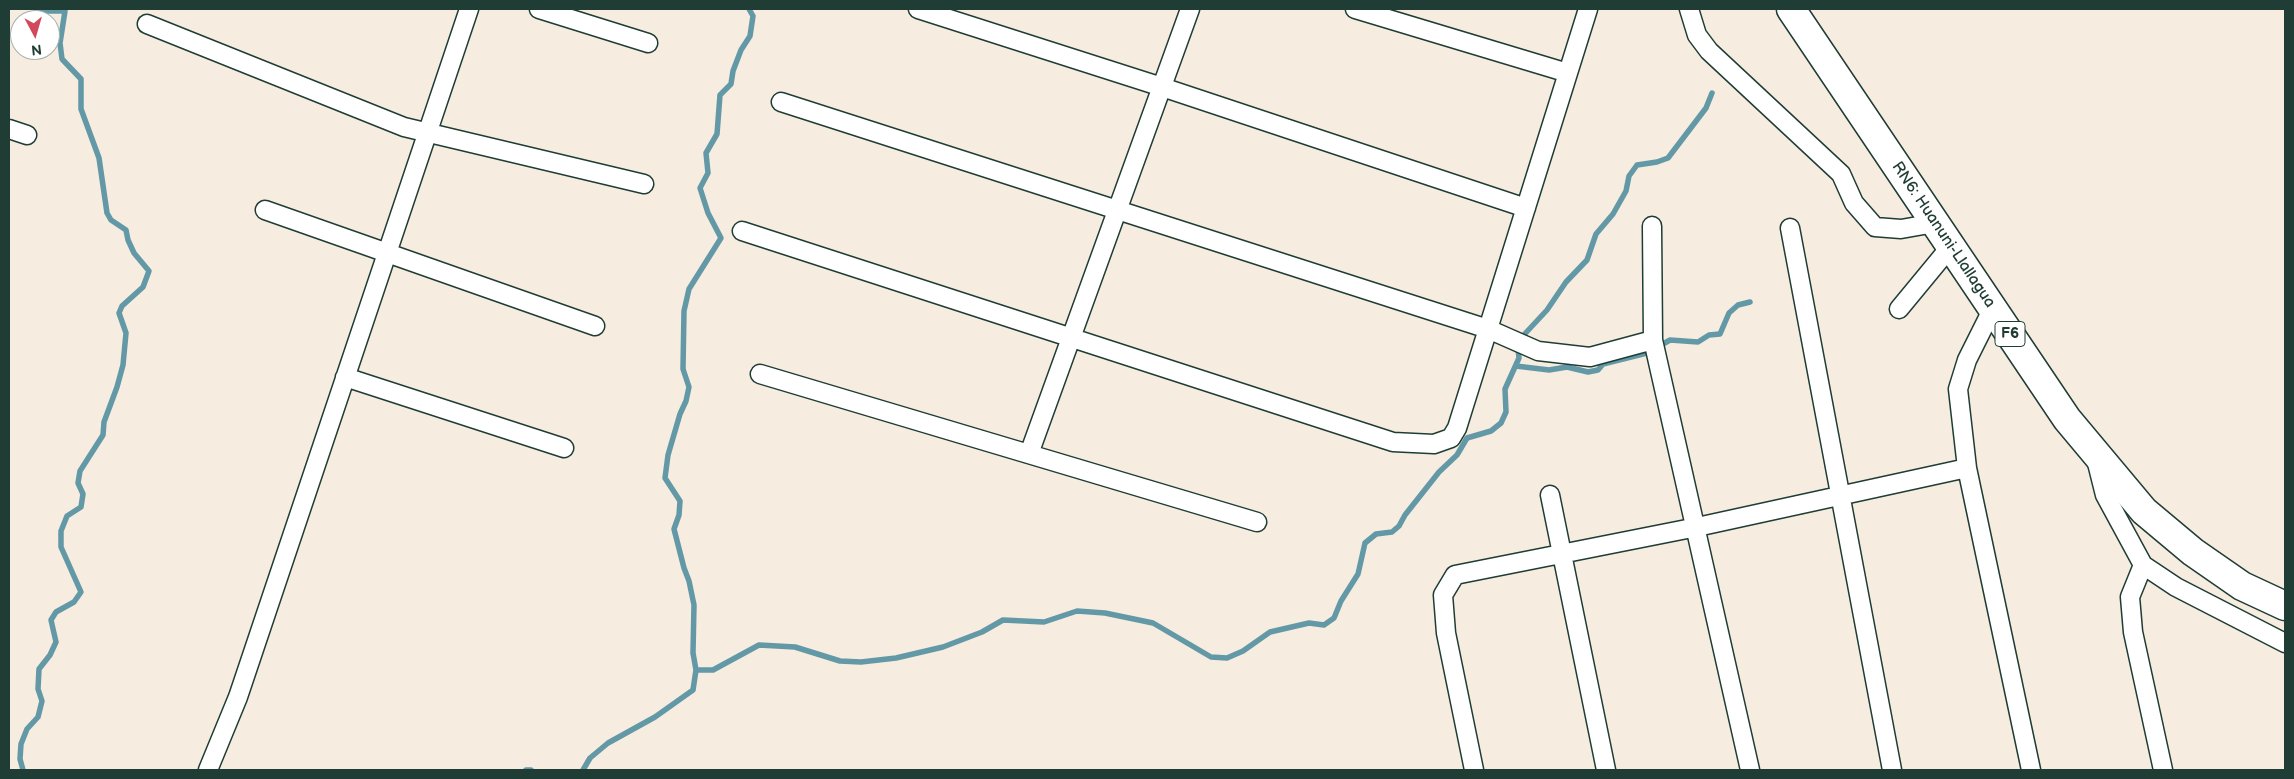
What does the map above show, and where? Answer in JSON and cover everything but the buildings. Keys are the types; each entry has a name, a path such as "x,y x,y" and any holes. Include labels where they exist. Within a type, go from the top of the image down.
{"highway":[{"name":"RN6: Huanuni-Llallagua","path":"1790,9 2067,419 2094,452 2144,511 2193,552 2242,586 2285,606"}],"street":[{"path":"208,770 238,697 469,9"},
{"path":"539,9 648,43"},
{"path":"918,9 1162,87 1526,208"},
{"path":"1029,454 1190,9"},
{"path":"1355,9 1568,73"},
{"path":"742,231 1393,442 1434,444 1451,438 1457,428 1588,9"},
{"path":"1689,9 1697,35 1709,50 1841,174 1854,203 1875,227 1901,229 1935,223"},
{"path":"147,24 404,127 644,184"},
{"path":"781,102 1488,329 1538,351 1590,357 1653,340"},
{"path":"9,129 27,135"},
{"path":"265,210 595,326"},
{"path":"1652,226 1653,340 1750,770"},
{"path":"1790,228 1892,770"},
{"path":"1899,309 1951,246"},
{"path":"1993,308 1967,360 1958,389 1967,468 2031,770"},
{"path":"760,374 1256,522"},
{"path":"345,377 564,448"},
{"path":"2094,452 2105,495 2143,565 2176,587 2285,643"},
{"path":"1474,770 1446,633 1443,595 1455,575 1967,468"},
{"path":"1550,496 1606,770"},
{"path":"2143,565 2130,597 2133,632 2163,770"}],"waterway":[{"path":"23,770 20,759 21,744 27,729 38,717 42,701 38,689 39,669 50,655 56,642 51,620 56,612 74,602 81,592 61,547 61,531 67,516 81,507 83,494 78,483 80,471 103,435 104,422 123,365 126,333 119,313 122,306 143,287 149,271 134,253 126,230 111,220 107,213 99,158 81,109 81,79 62,59 60,43 65,11 41,11 40,9"},
{"path":"583,770 590,758 608,743 655,717 693,690 696,670 693,653 694,605 674,529 679,515 680,501 665,478 668,455 689,387 683,369 684,311 689,289 721,238 708,213 700,188 708,173 706,153 717,134 720,95 731,84 733,71 741,50 750,36 753,16 749,9"},
{"path":"696,670 713,670 759,645 795,647 840,661 861,662 896,658 943,647 982,632 1003,620 1044,622 1077,611 1105,613 1153,623 1211,657 1227,658 1243,651 1270,632 1309,623 1324,625 1334,618 1341,601 1358,574 1365,543 1376,534 1392,532 1399,526 1405,515 1439,472 1457,455 1467,438 1491,431 1501,423 1506,412 1505,389 1519,358 1518,349 1521,338 1547,310 1566,282 1587,260 1596,234 1613,214 1626,191 1629,176 1637,165 1668,158 1706,108 1712,93"},
{"path":"1516,366 1549,370 1567,367 1588,372 1598,370 1603,364 1647,353 1670,340 1698,342 1709,335 1720,334 1729,313 1738,305 1750,302"},
{"path":"526,770 531,770"}]}
